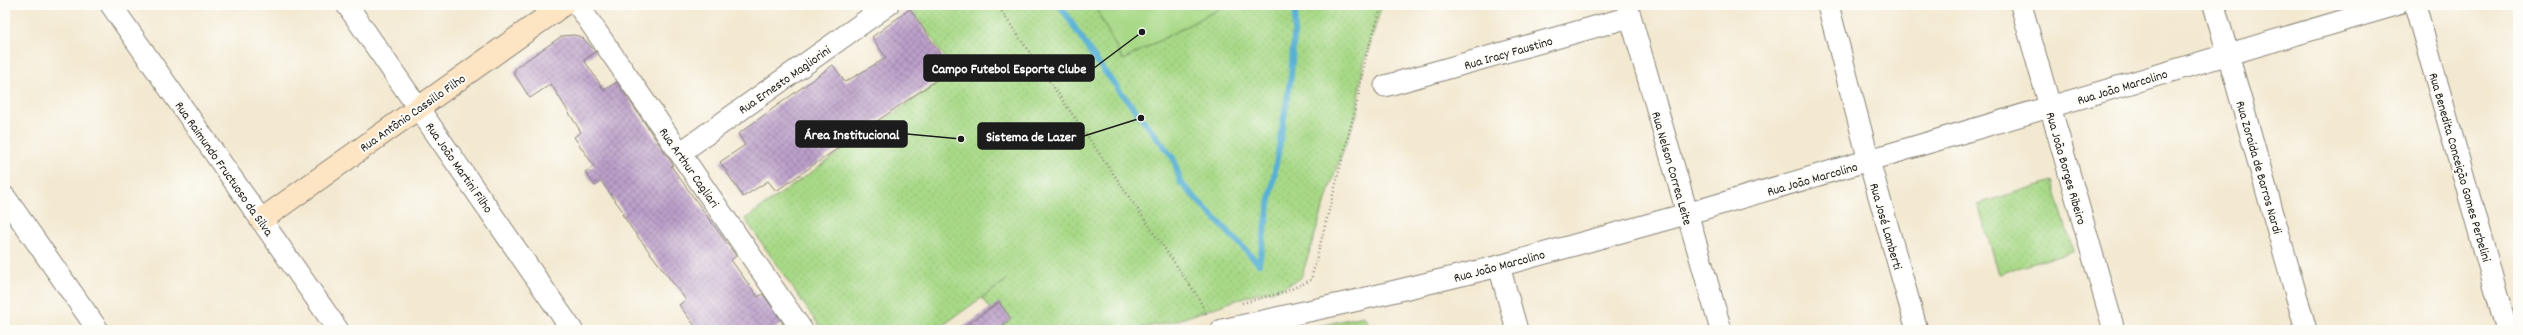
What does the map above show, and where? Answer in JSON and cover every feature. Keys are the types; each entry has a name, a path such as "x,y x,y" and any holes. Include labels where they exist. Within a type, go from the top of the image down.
{"street":[{"name":"Rua Raimundo Fructuoso da Silva","path":"111,5 338,330"},
{"name":"Rua João Martini Filho","path":"347,5 572,330"},
{"name":"Rua Antônio Cassillo Filho","path":"261,220 419,109 563,5"},
{"name":"Rua Arthur Cagliari","path":"578,5 802,330"},
{"name":"Rua Ernesto Magliorini","path":"680,153 888,5"},
{"name":"Rua José Lamberti","path":"1828,5 1869,161 1917,330"},
{"name":"Rua João Borges Ribeiro","path":"2021,5 2114,330"},
{"name":"Rua Zoraida de Barros Nardi","path":"2214,5 2306,330"},
{"name":"Rua João Marcolino","path":"1218,322 1354,301 1499,266 1869,161 2396,5"},
{"name":"Rua Benedita Conceição Gomes Perbelini","path":"2415,5 2507,330"},
{"name":"Rua Iracy Faustino","path":"1385,86 1628,11"},
{"name":"Rua Nelson Correa Leite","path":"1628,11 1721,330"},
{"path":"5,197 98,330"},
{"path":"1499,266 1518,330"}],"path":[{"path":"997,5 1198,297 1208,317 1218,322"},
{"path":"1237,305 1285,292 1311,280 1358,98 1364,63 1382,5"}],"green space":[{"path":"917,5 1094,5 1123,60 1226,5 1382,5 1364,63 1358,98 1358,111 1334,175 1301,278 1277,290 1257,293 1175,321 1132,330 1005,330 982,298 1007,280 936,330 822,330 745,219 954,71 912,9"},
{"path":"1094,5 1226,5 1123,60"},
{"path":"2052,181 2073,251 1999,274 1978,204"},
{"path":"1364,316 1371,330 1300,330"}],"building":[{"path":"910,9 951,70 776,191 768,181 743,197 720,162 745,145 738,134 833,65 845,82 886,58 872,37"},
{"path":"574,35 582,37 596,52 584,60 604,90 617,82 673,165 671,166 736,256 731,260 758,297 763,294 783,323 773,330 698,330 679,305 686,300 632,229 622,214 624,213 601,181 595,186 585,172 594,166 574,137 581,132 551,84 530,98 513,72 518,66 562,36"},
{"path":"999,302 1011,319 997,330 959,330"}],"waterway":[{"path":"1060,5 1097,62 1174,159 1180,182 1259,264"},
{"path":"1259,264 1291,76 1296,5"}],"place":[{"name":"Campo Futebol Esporte Clube","path":"1142,32"},
{"name":"Sistema de Lazer","path":"1141,118"},
{"name":"Área Institucional","path":"961,139"}]}
